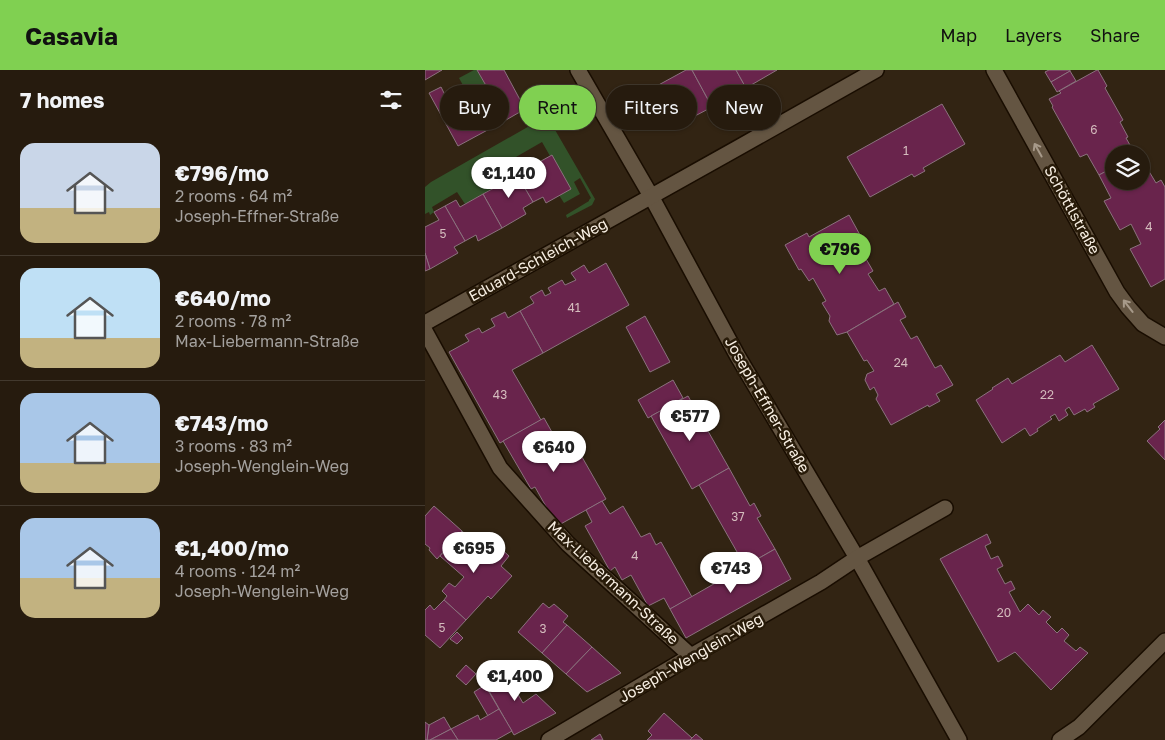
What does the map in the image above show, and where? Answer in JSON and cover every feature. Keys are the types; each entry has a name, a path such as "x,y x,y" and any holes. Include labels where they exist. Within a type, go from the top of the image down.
{"street":[{"name":"Joseph-Effner-Straße","path":"578,70 651,196 737,356 857,558 959,740"},
{"name":"Eduard-Schleich-Weg","path":"425,323 876,70"},
{"name":"Schöttlstraße","path":"994,70 1117,292 1143,324 1165,337"},
{"name":"Max-Liebermann-Straße","path":"425,332 501,468 568,544 691,656"},
{"name":"Joseph-Wenglein-Weg","path":"549,740 945,508"},
{"path":"1060,740 1079,727 1162,652"}],"green space":[{"path":"477,70 486,85 463,85 459,78"},
{"path":"522,130 555,130 595,199 592,205 567,218 566,215 591,198 580,178 574,182 580,194 564,203 559,195 552,155 550,156 542,142 509,161 513,168 498,176 502,183 465,204 457,192 432,207 434,212 430,215 429,212 425,214 425,187"}],"building":[{"path":"425,70 442,70 425,80"},
{"path":"477,70 504,70 519,98 519,112 509,118 509,85 486,85"},
{"path":"686,70 692,70 707,98 707,110 697,115 697,85 658,85"},
{"path":"692,70 736,70 744,85 707,85 707,98"},
{"path":"736,70 777,70 751,85 744,85"},
{"path":"1049,70 1070,71 1051,82 1045,72"},
{"path":"1097,70 1107,86 1105,88 1123,120 1120,122 1130,145 1105,145 1105,172 1099,175 1087,154 1080,157 1052,107 1049,99 1061,93 1059,91"},
{"path":"1070,71 1076,81 1057,92 1051,82"},
{"path":"440,88 440,113 429,93"},
{"path":"942,104 965,144 923,168 925,171 914,177 912,174 870,197 847,157"},
{"path":"449,130 488,130 458,146"},
{"path":"552,155 571,189 546,203 543,197 533,202 513,168 528,159 532,166"},
{"path":"513,168 533,202 523,208 526,214 502,228 483,194 507,181 503,173"},
{"path":"1105,172 1105,186 1099,175"},
{"path":"1150,173 1156,183 1161,180 1165,187 1165,279 1151,287 1130,249 1141,244 1131,224 1120,230 1104,201 1111,198 1107,190 1150,190"},
{"path":"483,194 502,228 478,241 476,235 465,241 445,206 456,200 460,207"},
{"path":"445,206 465,241 454,247 458,253 430,269 425,253 425,227 439,220 434,212"},
{"path":"849,215 860,235 854,238 873,271 868,274 879,291 885,288 894,304 847,332 837,335 829,321 830,316 822,303 826,301 813,278 809,281 801,269 799,270 785,245 807,233 809,237"},
{"path":"425,253 430,269 425,271"},
{"path":"606,263 629,305 543,353 520,311 534,303 530,297 542,290 545,296 551,293 548,288 562,280 565,285 576,280 571,273 584,265 589,273"},
{"path":"898,302 906,317 900,320 911,339 917,336 935,368 941,365 953,385 936,394 940,401 929,407 928,405 891,425 876,399 878,395 874,387 870,390 865,380 867,374 874,371 867,360 864,361 847,332"},
{"path":"520,311 543,353 512,370 541,420 500,443 449,352 469,341 465,335 479,328 482,333 495,326 491,319 505,312 508,318"},
{"path":"645,316 670,362 650,372 626,327"},
{"path":"1092,345 1119,389 1093,404 1095,407 1087,412 1085,409 1074,415 1069,407 1065,410 1068,415 1059,421 1055,414 1050,417 1052,419 1030,436 1025,428 1002,443 976,400 1008,378 1012,384 1060,355 1065,362"},
{"path":"673,380 683,398 648,418 638,400"},
{"path":"688,396 729,468 692,489 651,416"},
{"path":"544,418 566,457 578,450 606,499 557,526 535,487 531,489 503,441"},
{"path":"1165,420 1165,460 1147,441 1160,429 1158,427"},
{"path":"729,468 750,506 754,503 761,516 757,518 775,549 745,566 699,485"},
{"path":"602,501 610,514 623,506 641,537 650,533 656,545 661,542 692,597 670,609 664,598 648,606 631,575 622,580 615,567 610,571 585,526 592,522 586,510"},
{"path":"434,506 462,531 437,559 425,544 425,516"},
{"path":"462,531 487,554 495,543 509,556 501,566 512,576 491,599 488,596 466,620 444,600 447,596 442,591 449,583 455,587 464,577 440,556"},
{"path":"987,534 991,543 985,546 991,559 998,556 1003,566 997,569 1005,584 1011,581 1015,589 1009,592 1020,612 1028,604 1039,615 1043,610 1051,617 1046,622 1057,633 1062,628 1069,635 1064,641 1076,651 1080,647 1088,653 1051,690 1015,652 998,662 940,559"},
{"path":"775,549 791,579 686,638 670,609"},
{"path":"444,600 466,620 440,648 425,635 425,610 430,605 434,610"},
{"path":"543,603 549,608 554,604 568,616 563,622 567,625 542,653 518,632"},
{"path":"567,625 592,647 566,674 542,653"},
{"path":"457,632 463,638 457,644 450,639"},
{"path":"592,647 621,673 587,692 566,674"},
{"path":"500,664 523,703 536,694 556,713 514,735 480,675"},
{"path":"466,665 476,674 466,685 456,676"},
{"path":"485,685 499,709 488,716 474,692"},
{"path":"499,709 512,731 496,740 458,740 451,729 478,715 480,720"},
{"path":"664,713 692,738 690,740 647,740 652,735 648,731"},
{"path":"444,717 451,729 427,740 429,725"},
{"path":"425,722 429,725 427,740 425,740"},
{"path":"451,729 458,740 430,740"},
{"path":"600,734 603,740 591,740"},
{"path":"696,734 703,740 690,740"}]}
